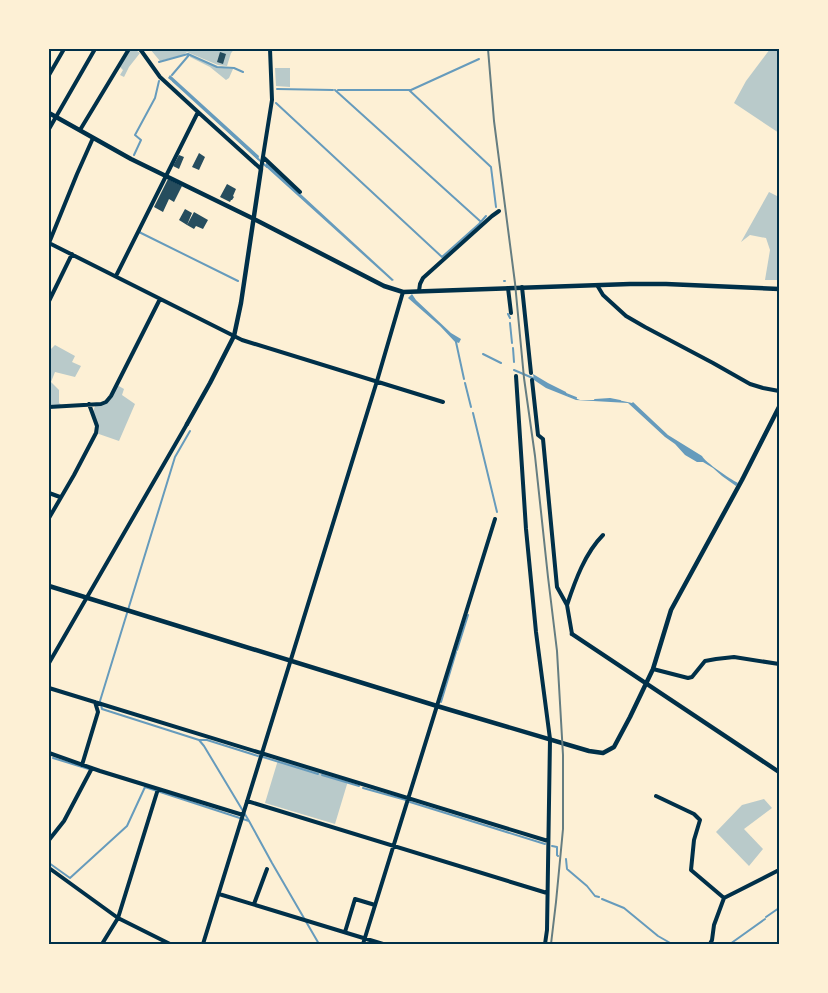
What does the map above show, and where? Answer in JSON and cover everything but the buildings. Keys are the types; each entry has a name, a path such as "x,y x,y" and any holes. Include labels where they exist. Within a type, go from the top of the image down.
{"street":[{"path":"49,75 64,49"},
{"path":"49,129 95,49"},
{"path":"80,130 129,49"},
{"path":"140,49 160,77 261,166"},
{"path":"49,663 187,424 234,336 241,303 272,100 270,50 265,49"},
{"path":"116,276 198,112"},
{"path":"49,113 131,159 254,219 384,286 403,292 666,284 779,289"},
{"path":"93,138 49,243 242,340 443,402"},
{"path":"263,158 300,192"},
{"path":"419,292 423,278 499,211"},
{"path":"49,302 72,254"},
{"path":"597,285 603,294 626,316 750,384 779,391"},
{"path":"522,287 531,373"},
{"path":"508,288 511,313"},
{"path":"203,944 403,292"},
{"path":"49,407 101,404 106,402 111,396 160,299"},
{"path":"516,376 534,614 550,739 547,930 545,944"},
{"path":"532,380 538,435 543,439 557,587 567,605 572,634 779,772"},
{"path":"49,518 96,432 97,426 89,404"},
{"path":"49,586 437,706 589,751 603,753 614,747 630,717 652,669 671,610 739,487 779,408"},
{"path":"49,494 60,497"},
{"path":"363,944 495,520"},
{"path":"567,605 575,580 596,542 603,535"},
{"path":"652,669 688,678 692,677 705,661 716,659 734,657 779,664"},
{"path":"49,688 548,840"},
{"path":"82,765 98,712 95,702"},
{"path":"49,753 243,815"},
{"path":"49,840 64,821 92,768"},
{"path":"102,944 118,918 158,789"},
{"path":"656,796 694,814 700,820 694,840 691,870 724,898"},
{"path":"247,801 547,893"},
{"path":"49,868 118,918 170,944"},
{"path":"254,904 267,869"},
{"path":"710,944 714,925 724,898 779,870"},
{"path":"219,894 383,944"},
{"path":"344,932 355,899 375,905"}],"shaded area":[{"path":"134,49 140,53 124,77 120,75 123,70 120,67 130,50"},
{"path":"150,49 234,49 227,66 218,65 187,52 183,55 160,61"},
{"path":"770,49 779,49 779,133 734,103 746,81"},
{"path":"190,55 217,67 233,69 229,78 226,80 210,67 190,57"},
{"path":"275,68 290,68 290,87 276,86"},
{"path":"769,192 779,197 779,280 765,280 770,250 766,238 750,235 741,242"},
{"path":"55,345 75,356 72,362 81,366 75,377 55,372 51,382 59,390 59,403 63,406 49,407 49,350"},
{"path":"117,385 124,389 122,395 135,404 119,441 96,433 93,412 95,406 106,402"},
{"path":"278,760 348,781 335,824 265,803"},
{"path":"764,799 772,808 744,829 763,849 749,866 716,832 742,805"}],"water":[{"path":"170,75 259,156 258,160 168,78"},
{"path":"266,162 394,280 392,281 266,167"},
{"path":"412,294 451,333 461,339 459,343 456,343 408,298"},
{"path":"533,374 566,392 567,395 580,400 633,402 668,435 702,456 738,483 736,486 713,468 685,455 628,403 576,400 546,388 534,380"}],"waterway":[{"path":"159,62 188,54 217,67 234,68 243,72"},
{"path":"172,75 189,55"},
{"path":"338,90 411,90 479,59"},
{"path":"134,155 141,140 135,135 155,98 159,81"},
{"path":"173,81 267,167"},
{"path":"277,89 333,90"},
{"path":"335,90 480,221"},
{"path":"409,90 491,167 496,207"},
{"path":"276,103 442,257 486,216"},
{"path":"140,231 238,281"},
{"path":"508,314 510,318"},
{"path":"510,323 512,343"},
{"path":"456,342 464,379"},
{"path":"513,348 514,362"},
{"path":"483,354 501,363"},
{"path":"514,370 535,379"},
{"path":"465,383 471,407"},
{"path":"566,394 576,398"},
{"path":"595,400 610,399 620,401"},
{"path":"473,413 497,512"},
{"path":"190,431 175,457 100,701 102,709 199,740 249,821 319,944"},
{"path":"457,650 468,615"},
{"path":"441,702 456,652"},
{"path":"199,740 207,740 258,756"},
{"path":"263,757 318,774"},
{"path":"53,758 92,770"},
{"path":"322,775 359,786"},
{"path":"49,863 70,878 127,826 145,787 249,821"},
{"path":"363,788 406,800"},
{"path":"410,802 545,844"},
{"path":"552,846 557,847 558,856"},
{"path":"566,859 567,869 587,886 595,896 599,897"},
{"path":"602,899 624,908 658,936 672,944"},
{"path":"766,917 779,908"},
{"path":"730,944 765,919"}],"railway":[{"path":"488,49 494,121 515,283 524,378 535,456 557,651 563,755 563,829 551,944"}]}
